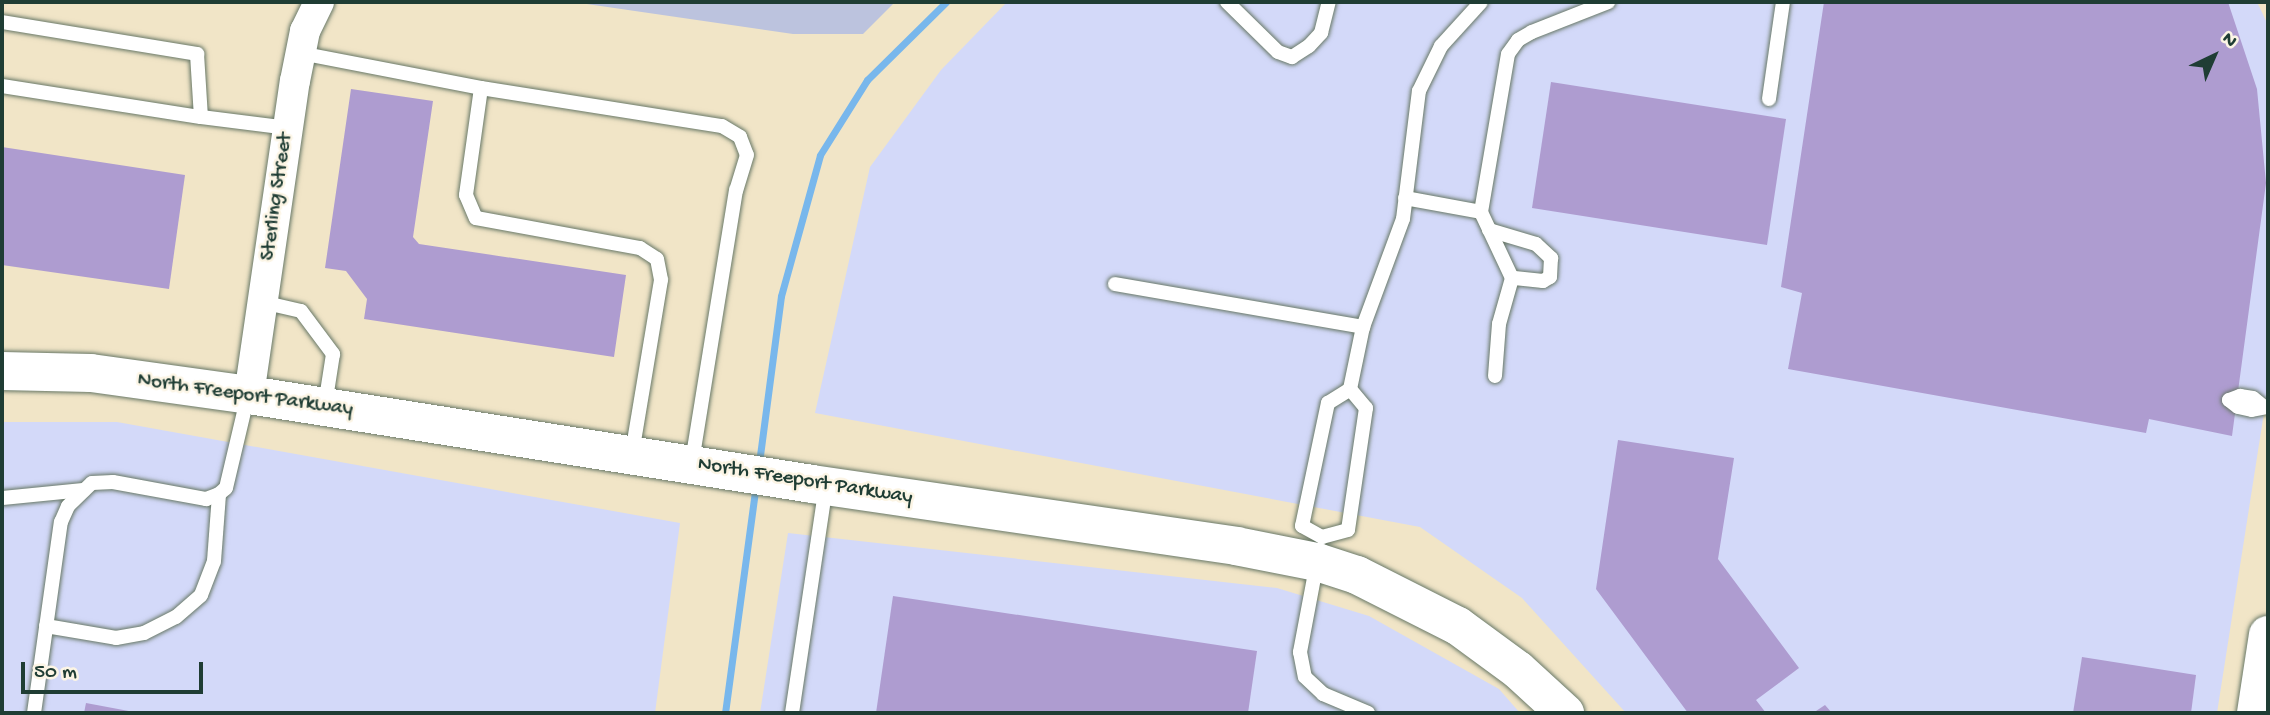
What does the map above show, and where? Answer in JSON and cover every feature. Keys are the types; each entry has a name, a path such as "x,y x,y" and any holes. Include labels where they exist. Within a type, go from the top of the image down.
{"main road":[{"name":"North Freeport Parkway","path":"2,371 91,373 1236,546 1319,549 1381,586 1458,626 1518,670 1565,713"},
{"path":"2256,713 2268,635"}],"street":[{"name":"Sterling Street","path":"248,395 300,53 305,31 318,2"}],"lane":[{"path":"1227,2 1278,52 1292,57 1309,46 1321,33 1329,2"},
{"path":"1319,549 1302,526 1328,403 1350,389 1363,327 1402,219 1419,92 1441,46 1481,2"},
{"path":"1495,376 1499,324 1512,278 1481,212 1508,54 1518,40 1532,32 1608,2"},
{"path":"1769,99 1783,2"},
{"path":"2,22 197,54 201,117"},
{"path":"300,53 481,88 722,126 740,137 747,155 736,190 691,465"},
{"path":"2,86 288,128"},
{"path":"481,88 466,195 475,218 640,248 657,260 662,280 631,455"},
{"path":"1405,198 1481,212"},
{"path":"1489,230 1536,244 1551,258 1550,277 1543,281 1512,278"},
{"path":"1115,284 1363,327"},
{"path":"262,302 301,311 333,354 325,407"},
{"path":"1350,389 1366,408 1348,530 1319,549 1300,652 1305,677 1323,694 1368,713"},
{"path":"34,713 61,522 68,506 92,483 113,482 206,499 219,494 226,488 248,395"},
{"path":"792,713 819,485"},
{"path":"2,498 84,490"},
{"path":"46,626 116,638 144,633 176,617 201,595 214,562 219,494"}],"shaded area":[{"path":"573,2 895,2 863,34 793,34"},
{"path":"1007,2 2257,2 2268,25 2268,387 2217,713 1626,713 1522,598 1420,527 815,413 870,167 941,70"},
{"path":"2,422 117,422 680,523 655,713 2,713"},
{"path":"788,533 1277,588 1369,616 1499,689 1520,713 760,713"}],"building":[{"path":"1824,2 2228,2 2257,89 2266,183 2232,436 2149,419 2146,433 1788,369 1802,293 1781,287"},
{"path":"1551,82 1786,119 1767,245 1532,208"},
{"path":"351,89 433,101 413,237 419,244 626,275 614,357 364,319 367,299 346,271 325,268"},
{"path":"2,147 185,175 169,289 2,265"},
{"path":"1618,440 1734,458 1718,559 1799,668 1756,700 1766,713 1688,713 1596,589"},
{"path":"893,596 1257,651 1248,713 876,713"},
{"path":"2082,657 2196,675 2191,713 2073,713"},
{"path":"86,703 134,712 134,713 84,713"},
{"path":"1825,705 1832,713 1813,713"}],"waterway":[{"path":"759,463 781,296 820,155 867,80 946,2"},
{"path":"725,713 756,485"}]}
